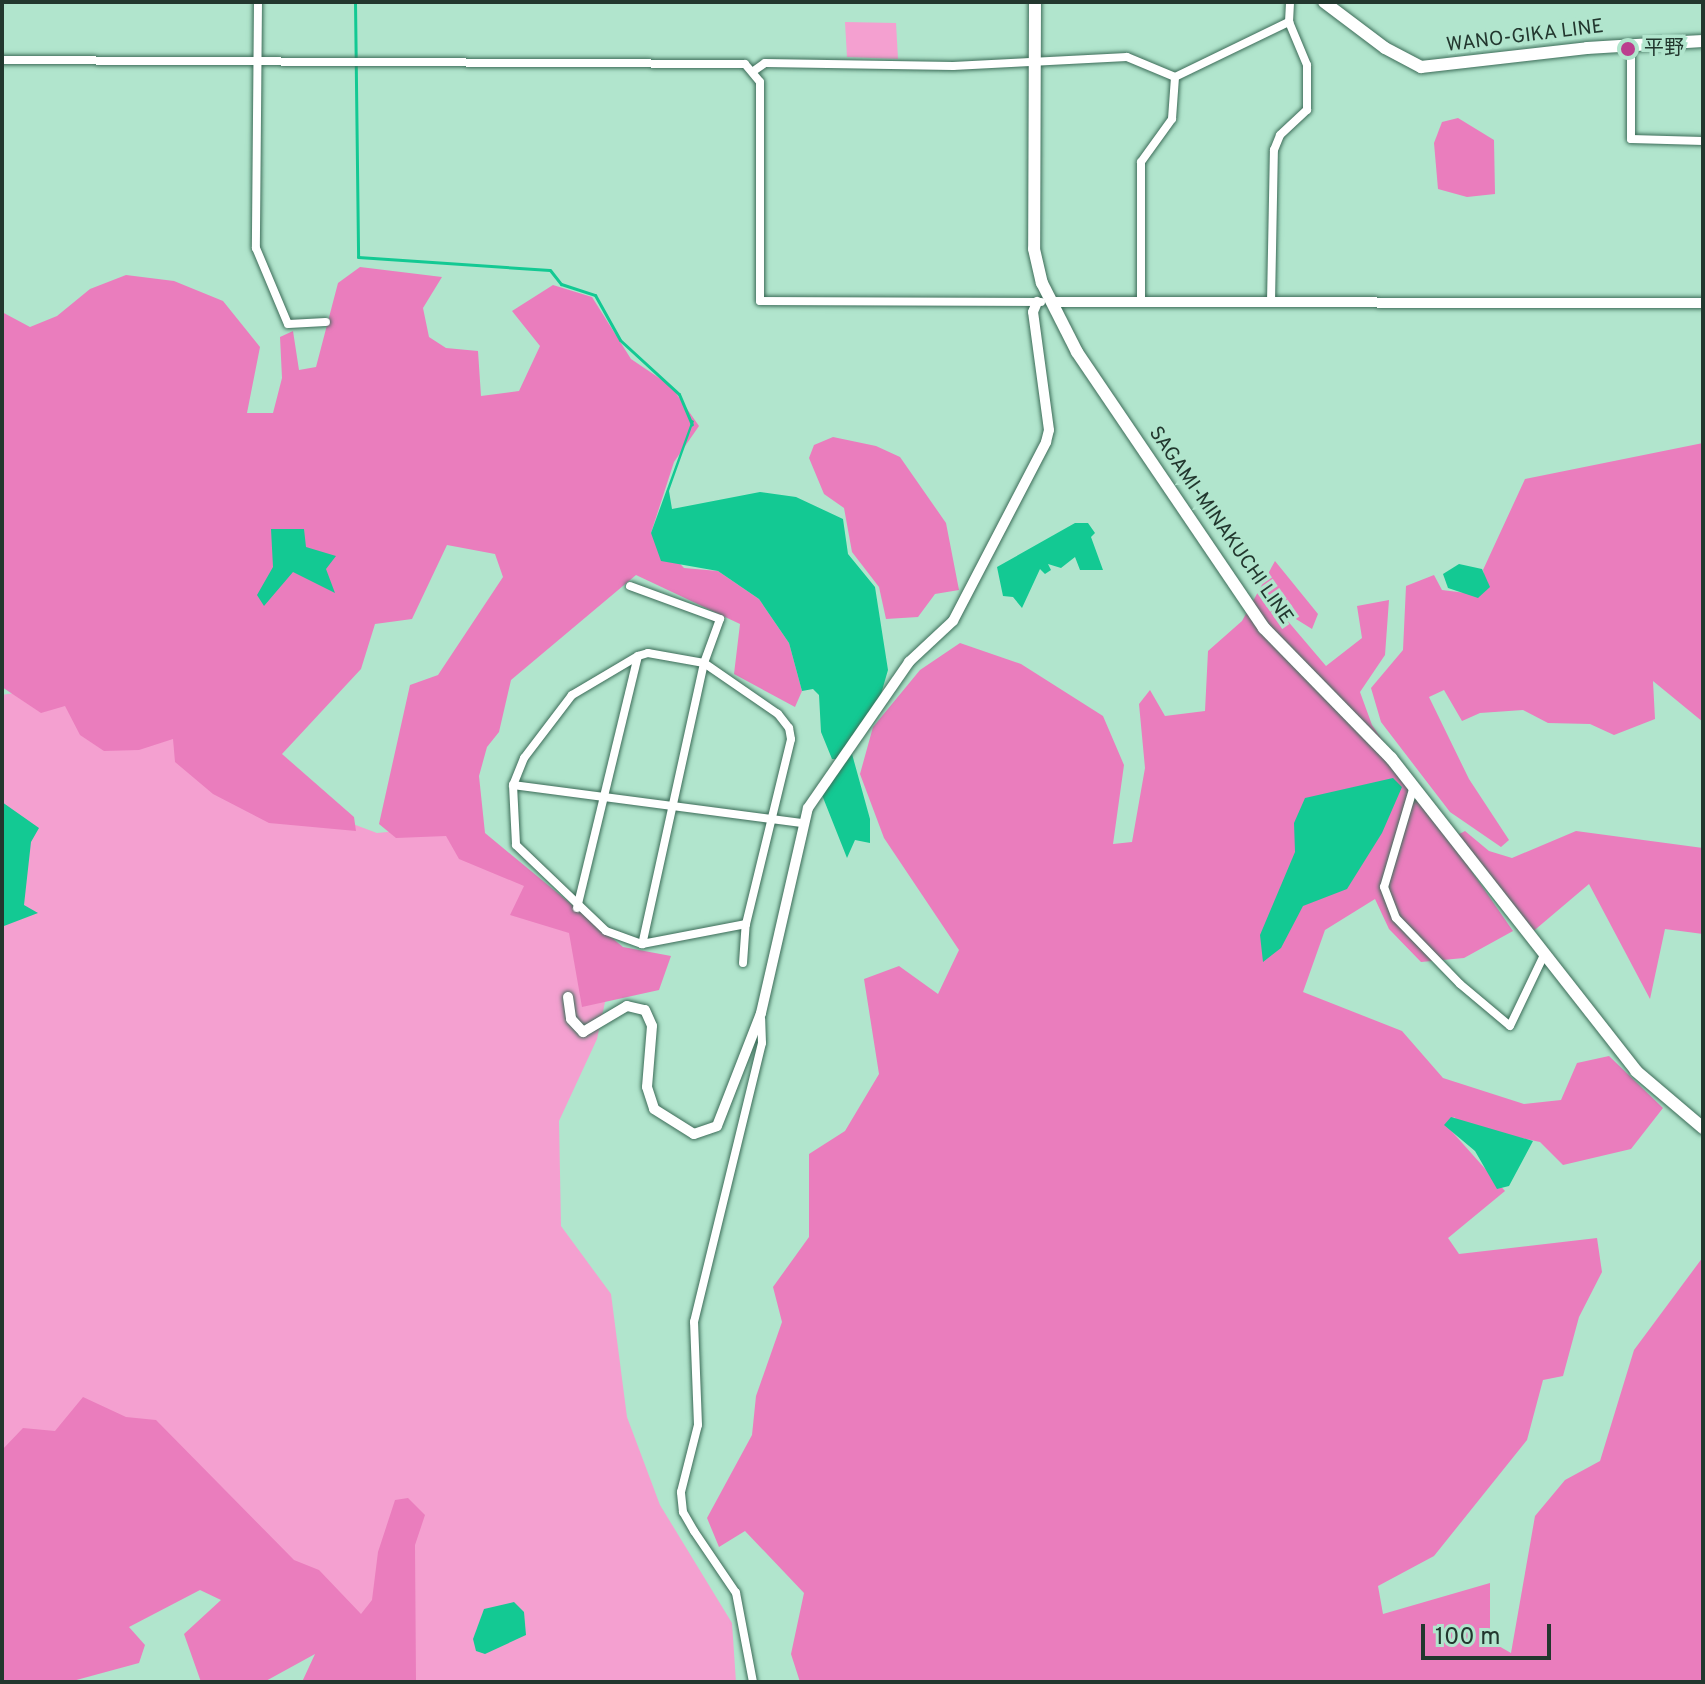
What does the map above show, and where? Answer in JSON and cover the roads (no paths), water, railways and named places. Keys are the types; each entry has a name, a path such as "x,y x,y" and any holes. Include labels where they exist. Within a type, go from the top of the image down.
{"main road":[{"name":"SAGAMI-MINAKUCHI LINE","path":"1035,2 1033,228 1044,302 1264,628 1414,785 1636,1071 1703,1128"},
{"name":"WANO-GIKA LINE","path":"1324,2 1385,48 1421,67 1631,45 1703,41"}],"street":[{"path":"258,2 258,257 288,324 326,322"},
{"path":"1271,302 1274,150 1280,135 1307,110 1307,65 1289,22 1290,2"},
{"path":"755,70 765,63 953,66 1127,57 1175,77 1289,22"},
{"path":"1631,45 1631,139 1703,141"},
{"path":"2,60 745,64 755,70 760,82 760,301 1703,303"},
{"path":"1141,302 1141,162 1172,119 1175,77"},
{"path":"568,997 571,1019 583,1032 627,1006 645,1010 652,1026 646,1080 650,1102 670,1122 694,1134 717,1126 761,1013 802,823 909,662 953,621 1046,442 1049,430 1033,312 1044,302"},
{"path":"630,586 720,619 704,663 642,944"},
{"path":"743,963 746,924 773,822 791,739 789,728 778,714 704,663 648,653 638,656 572,695 524,758 513,785 516,845 577,908 606,931 642,944 746,924"},
{"path":"577,908 638,656"},
{"path":"513,785 605,801 802,823"},
{"path":"1414,785 1384,887 1396,918 1460,984 1510,1026 1544,955"},
{"path":"753,1682 736,1593 683,1512 681,1492 698,1425 694,1322 762,1043 761,1013"}],"waterway":[{"path":"355,2 358,257 550,270 561,284 595,295 620,340 679,394 692,424"}],"place":[{"name":"平野","path":"1628,49"}]}
